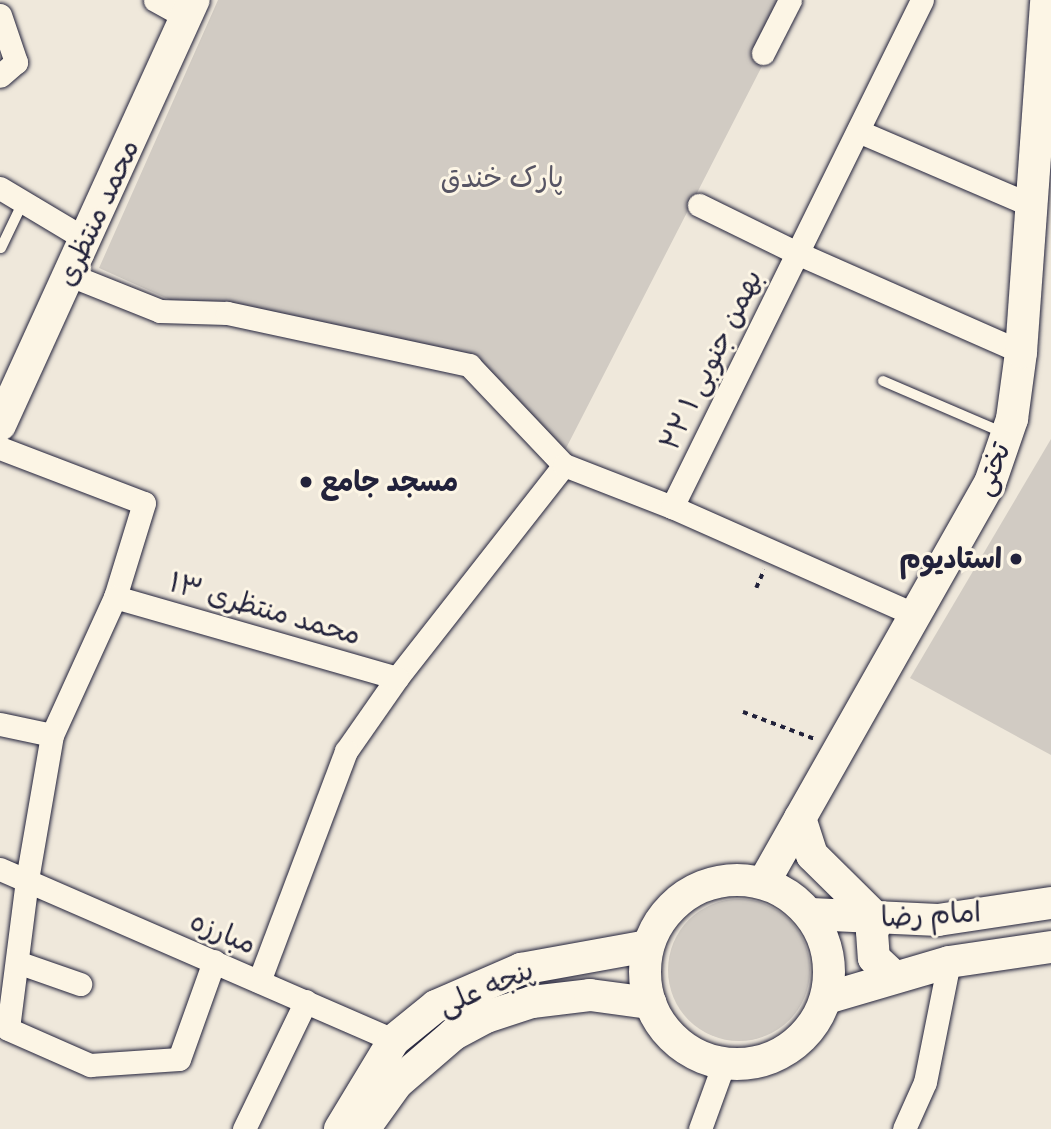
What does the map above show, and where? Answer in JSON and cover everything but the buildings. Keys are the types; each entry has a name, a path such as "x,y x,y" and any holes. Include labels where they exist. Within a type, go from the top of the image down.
{"main road":[{"name":"تختی","path":"764,882 990,483 1012,419 1021,352 1046,2"},
{"name":"محمد منتظری","path":"3,408 87,240 190,9"},
{"path":"800,818 812,855 878,920 872,932 874,958 893,976"},
{"path":"735,879 764,882 790,895 811,915 825,940 831,969 827,998 814,1024 794,1045 768,1059 740,1065 711,1061 685,1049 663,1029 650,1003 644,974 648,946 660,919 681,898 706,884 735,879"},
{"name":"امام رضا","path":"811,915 878,920 937,920 1051,903"},
{"name":"پنجه علی","path":"340,1129 394,1040 436,1006 521,969 648,946"},
{"name":"امام رضا","path":"827,998 893,976 949,962 1051,947"},
{"name":"پنجه علی","path":"364,1129 397,1083 454,1034 485,1017 532,1002 590,995 650,1003"}],"street":[{"path":"155,0 190,9"},
{"path":"764,53 790,0"},
{"name":"۲۲ بهمن جنوبی ۱","path":"672,507 922,0"},
{"path":"0,15 16,62 0,76"},
{"path":"858,131 1031,205"},
{"path":"0,188 87,240"},
{"path":"699,205 797,253 1021,352"},
{"path":"70,275 160,311 227,313 469,365 564,465 672,507 916,615"},
{"path":"0,448 144,503 115,597 52,735 27,880 8,1029 90,1065 179,1059 214,961"},
{"path":"259,981 346,751 397,678 564,465"},
{"name":"محمد منتظری ۱۳","path":"115,597 397,678"},
{"path":"0,724 52,735"},
{"name":"مبارزه","path":"0,869 394,1040"},
{"path":"17,962 80,985"},
{"path":"904,1129 925,1082 949,962"},
{"path":"244,1129 306,1001"},
{"path":"700,1129 724,1063"}],"lane":[{"path":"1,248 23,202"},
{"path":"883,382 1007,434"}],"path":[{"path":"743,712 840,748"}],"green space":[{"name":"پارک خندق","path":"218,0 796,0 561,458 472,354 177,303 99,268"},
{"name":"استادیوم","path":"1051,439 1051,755 910,678"},
{"path":"739,899 766,904 789,920 805,943 810,970 805,997 789,1020 766,1036 739,1041 712,1036 689,1020 673,997 668,970 673,943 689,920 712,904"}],"place":[{"name":"مسجد جامع","path":"306,482"},
{"name":"استادیوم","path":"1016,559"}]}
